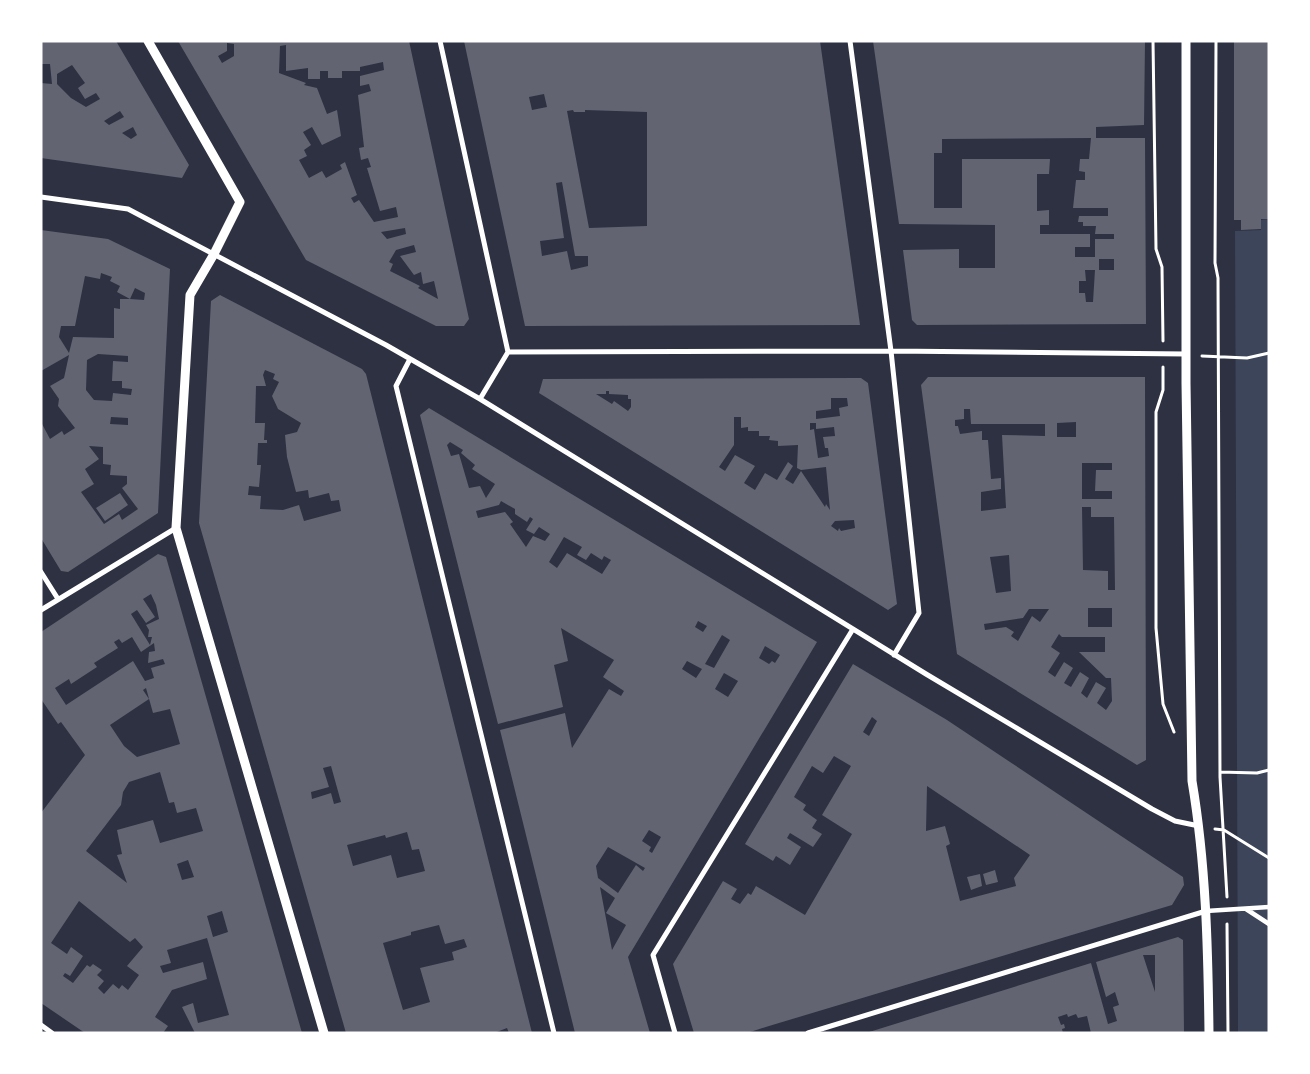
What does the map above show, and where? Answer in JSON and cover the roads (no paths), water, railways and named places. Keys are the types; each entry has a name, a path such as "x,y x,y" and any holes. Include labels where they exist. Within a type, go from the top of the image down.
{"street":[{"path":"148,41 240,202 214,254 190,295 176,528 324,1033"},
{"path":"440,41 508,352 480,399"},
{"path":"850,41 891,351 919,613 894,654"},
{"path":"1186,41 1186,354 1192,780 1199,826 1206,911 1208,1033"},
{"path":"41,196 128,208 410,358 1152,810 1175,822 1199,826"},
{"path":"508,352 891,351 1186,354"},
{"path":"410,358 396,386 554,1033"},
{"path":"41,610 176,528"},
{"path":"41,572 58,599"},
{"path":"674,1033 653,956 853,629"},
{"path":"808,1033 1206,911 1227,908 1269,907"},
{"path":"1244,908 1269,924"},
{"path":"41,1025 52,1033"}]}
